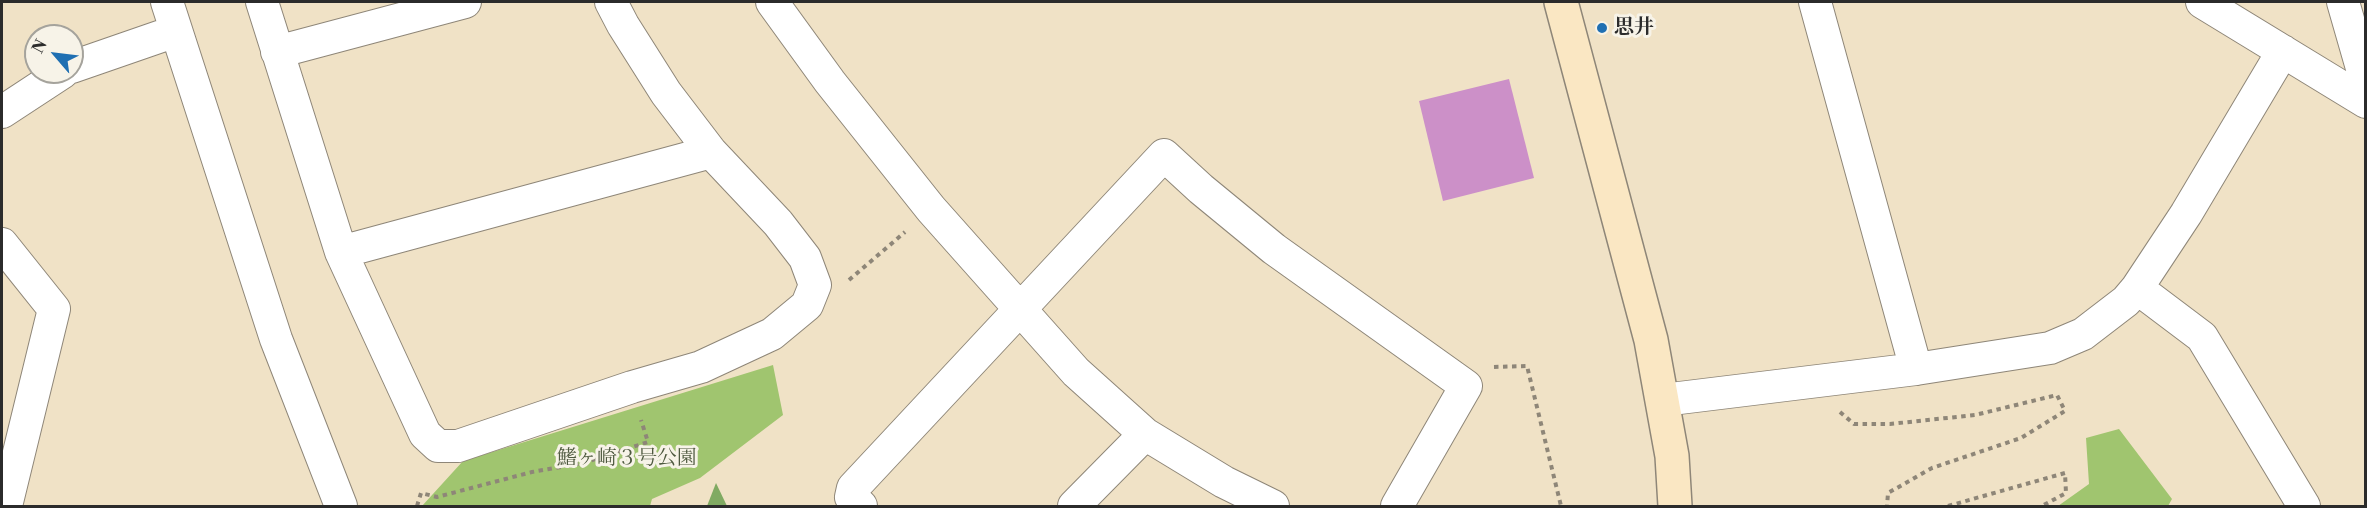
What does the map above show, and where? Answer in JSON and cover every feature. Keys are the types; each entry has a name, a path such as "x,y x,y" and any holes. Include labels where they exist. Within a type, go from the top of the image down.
{"street":[{"path":"167,2 330,503"},
{"path":"262,2 341,252 425,434 438,446 458,446 632,387 701,367 772,334 807,305 815,285 805,258 778,223 711,152 666,93 611,2"},
{"path":"277,52 465,2"},
{"path":"772,2 830,82 931,209 1019,310 1077,372 1145,434 1224,482 1274,507"},
{"path":"1561,2 1651,340 1672,456 1675,507"},
{"path":"1815,2 1916,369"},
{"path":"2202,2 2366,102"},
{"path":"2352,12 2366,82"},
{"path":"84,63 176,31"},
{"path":"1663,400 1916,369 2050,348 2083,334 2126,301 2137,288 2186,214 2283,51"},
{"path":"2,112 45,84"},
{"path":"341,252 711,152"},
{"path":"861,507 851,497 853,488 1164,155 1201,189 1274,249 1466,386 1397,507"},
{"path":"2,244 54,309 6,507"},
{"path":"2137,288 2202,337 2304,507"},
{"path":"1074,507 1145,434"}],"path":[{"path":"815,285 841,287 931,209"},
{"path":"1466,386 1473,368 1527,366 1561,507"},
{"path":"1834,378 1841,414 1854,424 1890,424 1975,415 2057,395 2065,411 2021,438 1932,468 1888,493 1887,507"},
{"path":"417,507 421,493 437,497 532,472 583,463 648,442"},
{"path":"1948,507 2065,473 2066,493 2042,507"}],"green space":[{"name":"鰭ヶ崎３号公園","path":"773,365 783,415 700,478 652,499 650,506 422,506 463,461"},
{"path":"2119,429 2172,499 2168,506 2058,506 2089,484 2086,438"},
{"path":"716,483 727,506 707,506"}],"building":[{"path":"1509,79 1534,178 1443,201 1419,101"}],"place":[{"name":"思井","path":"1602,28"}]}
